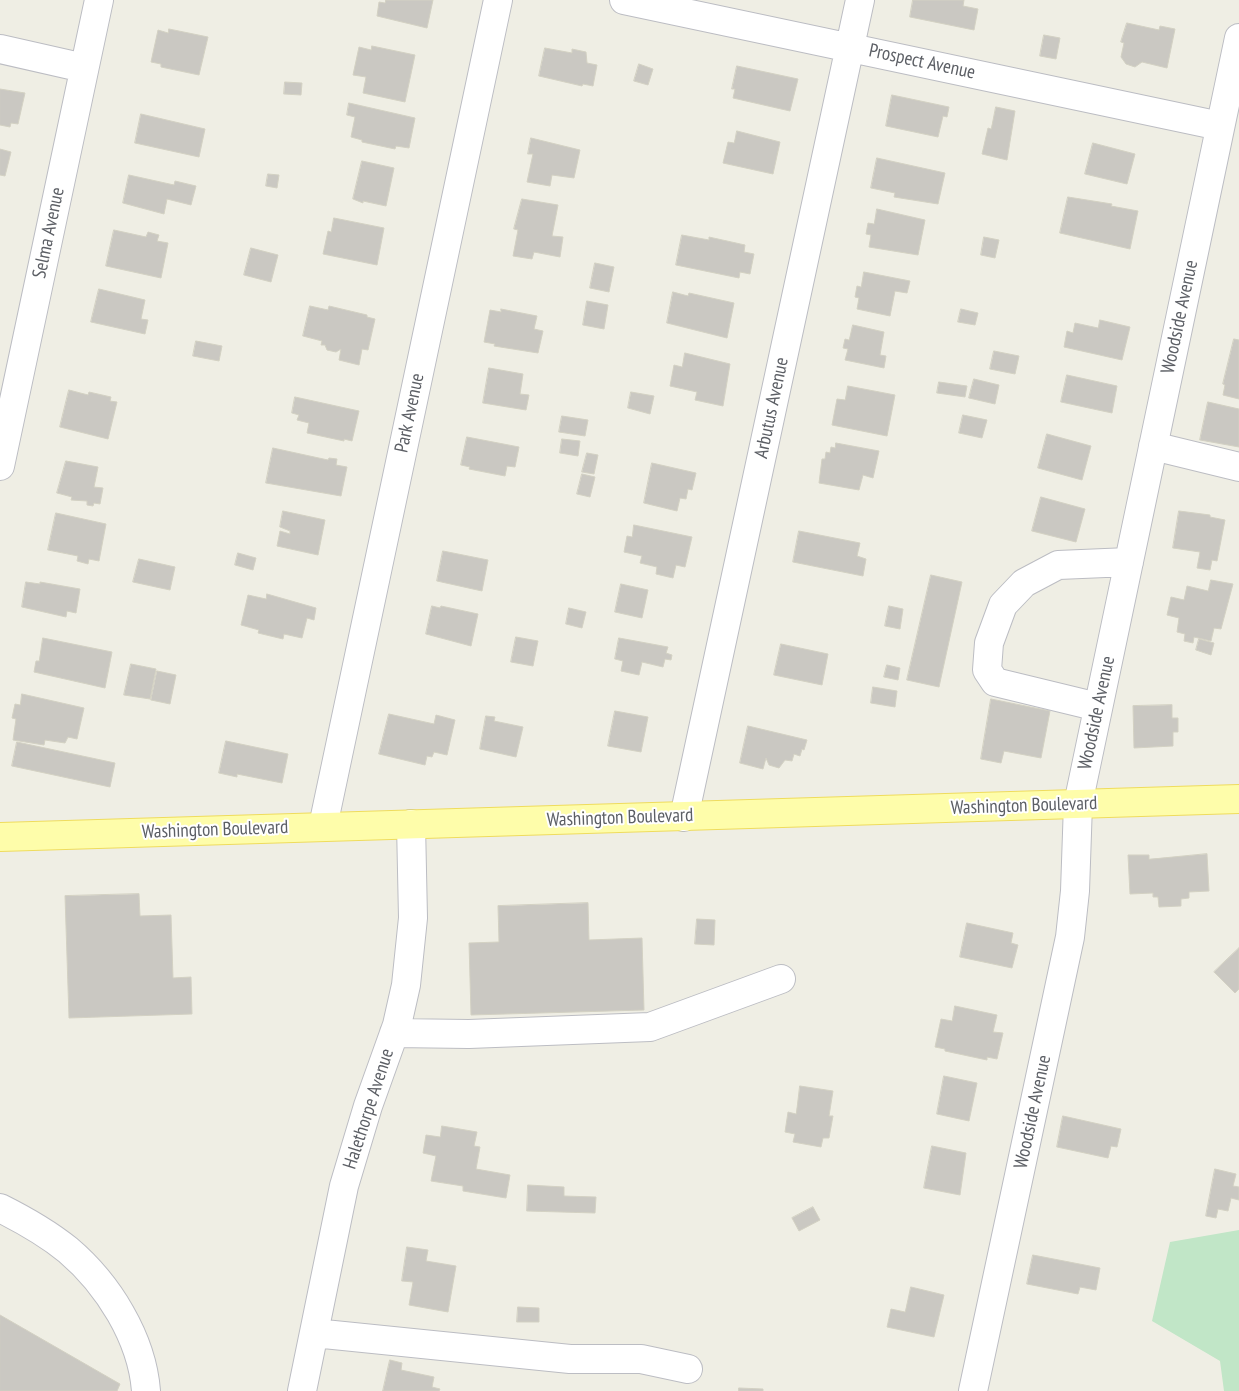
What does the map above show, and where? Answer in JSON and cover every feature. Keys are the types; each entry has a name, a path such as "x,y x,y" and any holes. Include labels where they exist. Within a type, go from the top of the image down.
{"main road":[{"name":"Washington Boulevard","path":"0,837 1239,799"}],"street":[{"name":"Selma Avenue","path":"0,466 99,0"},
{"name":"Park Avenue","path":"323,826 498,0"},
{"name":"Prospect Avenue","path":"624,0 1220,126"},
{"name":"Arbutus Avenue","path":"684,817 860,0"},
{"name":"Woodside Avenue","path":"973,1391 1070,937 1075,891 1078,804 1239,38"},
{"path":"0,49 84,68"},
{"path":"1153,446 1239,467"},
{"path":"1098,707 995,682 987,670 989,643 1003,605 1024,583 1058,565 1129,562"},
{"name":"Halethorpe Avenue","path":"302,1391 344,1186 368,1106 394,1033 406,985 411,952 411,824"},
{"path":"394,1033 469,1034 650,1027 781,979"},
{"path":"0,1208 36,1227 62,1246 92,1275 117,1308 136,1345 146,1391"},
{"path":"314,1333 570,1359 641,1359 688,1369"}],"green space":[{"path":"1239,1230 1239,1391 1224,1391 1220,1361 1152,1321 1170,1242"}],"building":[{"path":"386,0 433,0 427,28 377,16 379,2 385,3"},
{"path":"913,0 964,0 963,6 978,9 974,30 910,17"},
{"path":"1127,23 1159,30 1160,26 1175,29 1167,68 1142,62 1135,67 1126,64 1121,57 1124,43 1121,42"},
{"path":"169,29 208,37 199,75 161,67 161,64 151,62 158,30 168,33"},
{"path":"1044,35 1060,38 1056,59 1040,56"},
{"path":"372,46 415,55 405,102 363,93 366,77 353,75 359,47 371,50"},
{"path":"545,48 572,53 572,49 586,52 587,63 597,65 593,86 583,84 582,86 539,76"},
{"path":"639,64 653,69 648,85 634,81"},
{"path":"737,66 798,79 790,111 733,98 735,89 732,89"},
{"path":"285,82 302,83 301,95 284,94"},
{"path":"0,89 25,93 18,124 11,123 10,127 0,125"},
{"path":"892,95 949,107 947,117 943,116 938,137 886,126"},
{"path":"349,103 415,118 409,148 396,146 395,149 362,142 362,140 351,137 355,117 347,115"},
{"path":"996,107 1015,111 1007,160 982,154 988,128 991,129"},
{"path":"141,114 205,129 199,157 135,143"},
{"path":"737,131 780,142 773,174 723,163 728,142 734,143"},
{"path":"531,138 580,150 574,178 552,175 550,186 527,182 533,154 528,154"},
{"path":"1093,143 1135,154 1127,184 1085,174"},
{"path":"0,149 11,152 5,176 0,175"},
{"path":"877,158 945,173 938,204 894,197 895,193 871,188"},
{"path":"362,161 394,168 386,206 363,201 363,203 353,199"},
{"path":"268,174 279,175 277,188 266,186"},
{"path":"129,175 174,185 175,181 196,186 191,205 167,199 164,214 123,203"},
{"path":"1068,197 1112,204 1111,206 1138,211 1130,249 1060,233"},
{"path":"522,199 558,205 552,236 563,237 560,257 534,252 532,259 513,256 518,230 514,229"},
{"path":"877,209 925,220 918,255 869,247 871,235 866,234 868,223 874,224"},
{"path":"334,218 384,228 377,265 323,254 328,231 331,232"},
{"path":"114,230 146,237 148,232 159,235 157,241 168,243 161,278 106,266"},
{"path":"682,235 709,240 709,237 745,245 744,252 754,254 750,274 740,272 739,278 676,265"},
{"path":"984,237 999,240 995,258 981,255"},
{"path":"251,248 278,255 271,282 244,275"},
{"path":"595,263 614,267 609,292 590,288"},
{"path":"864,272 910,281 907,293 895,291 890,316 857,309 859,298 855,297 857,286 861,287"},
{"path":"99,289 145,300 141,319 148,320 145,334 91,322"},
{"path":"673,292 688,296 689,293 734,303 727,338 667,323"},
{"path":"587,301 608,305 604,329 583,325"},
{"path":"310,306 328,310 329,306 367,315 367,317 375,319 368,350 362,349 359,365 339,360 341,349 336,352 327,350 325,345 321,345 322,341 303,336"},
{"path":"501,309 537,316 534,329 543,331 538,353 494,346 495,344 484,342 490,310 501,312"},
{"path":"961,309 978,313 975,325 958,322"},
{"path":"1100,320 1130,327 1122,360 1064,347 1067,331 1073,333 1075,323 1098,328"},
{"path":"853,325 884,332 880,355 886,356 884,368 845,360 848,349 843,348 845,339 849,340"},
{"path":"1234,339 1239,340 1239,399 1223,395 1225,385 1223,384"},
{"path":"196,341 222,346 219,361 193,356"},
{"path":"994,351 1019,356 1015,374 990,369"},
{"path":"685,353 730,364 723,406 695,400 697,392 670,386 674,365 682,367"},
{"path":"489,368 523,374 520,394 529,395 526,410 483,403"},
{"path":"1067,375 1117,386 1112,413 1061,402"},
{"path":"974,379 999,385 995,404 969,398"},
{"path":"939,382 967,386 965,397 937,393"},
{"path":"848,386 895,395 887,436 832,425 837,399 845,400"},
{"path":"69,390 88,395 89,392 111,397 110,401 117,402 108,439 60,427"},
{"path":"631,392 654,396 650,414 628,408"},
{"path":"295,397 359,411 352,441 307,433 309,423 297,420 299,415 292,413"},
{"path":"1208,402 1239,409 1239,447 1200,440"},
{"path":"963,415 987,420 982,438 959,433"},
{"path":"562,416 588,420 585,436 559,432"},
{"path":"1047,434 1091,446 1082,480 1038,468"},
{"path":"467,437 519,447 515,467 507,466 505,476 469,469 470,467 461,465"},
{"path":"562,439 580,441 578,456 560,453"},
{"path":"836,443 879,451 873,478 863,475 859,490 819,483 822,459 825,459 826,452 830,453 831,447 835,448"},
{"path":"273,448 328,460 329,458 337,459 336,465 347,467 341,496 266,483"},
{"path":"587,453 598,455 594,474 582,472"},
{"path":"66,461 98,467 94,487 103,488 100,504 87,505 87,501 71,500 72,497 57,493"},
{"path":"652,463 696,473 692,490 688,489 686,499 680,498 677,511 644,503"},
{"path":"582,474 595,477 590,497 577,494"},
{"path":"1041,497 1085,509 1076,542 1032,531"},
{"path":"283,511 325,520 318,555 277,546 280,531 290,534 290,531 280,527"},
{"path":"1179,511 1210,515 1210,517 1225,520 1217,561 1212,560 1210,570 1197,568 1200,552 1173,548"},
{"path":"56,513 106,524 99,561 89,559 88,564 77,561 78,556 48,550"},
{"path":"634,525 692,537 685,567 676,565 673,578 656,574 657,567 640,563 642,556 624,552 627,536 632,537"},
{"path":"799,531 860,543 857,556 866,559 863,576 793,562"},
{"path":"443,551 488,560 482,591 437,581"},
{"path":"238,553 256,558 253,570 235,565"},
{"path":"139,559 175,567 170,590 133,582"},
{"path":"931,575 962,582 939,687 907,680"},
{"path":"1211,580 1233,584 1221,629 1214,628 1211,641 1194,637 1193,643 1184,641 1185,634 1177,632 1179,618 1167,615 1171,597 1184,600 1187,586 1208,591"},
{"path":"26,582 40,584 40,582 80,589 76,613 67,611 66,617 22,607"},
{"path":"621,584 648,590 642,618 615,612"},
{"path":"267,594 316,608 314,620 307,618 302,638 284,634 283,639 258,633 259,630 241,625 248,595 266,599"},
{"path":"432,606 440,608 441,606 478,614 471,646 426,634"},
{"path":"889,606 903,609 900,629 885,626"},
{"path":"569,608 586,612 582,628 566,624"},
{"path":"516,637 538,641 533,666 511,662"},
{"path":"43,638 112,652 105,688 34,672 36,661 39,661"},
{"path":"619,638 668,647 666,653 672,655 671,660 665,659 663,667 642,662 639,675 621,671 623,661 615,659"},
{"path":"1199,639 1214,643 1211,655 1196,650"},
{"path":"781,644 828,654 822,685 774,675"},
{"path":"131,664 156,669 150,699 124,695"},
{"path":"887,665 900,668 898,680 884,677"},
{"path":"157,671 176,675 170,704 151,700"},
{"path":"873,687 897,691 895,707 871,703"},
{"path":"22,694 84,708 77,739 68,737 65,743 45,740 44,745 13,740 16,719 12,718 15,704 20,705"},
{"path":"991,699 1050,711 1041,758 1004,751 1001,763 981,759"},
{"path":"1172,705 1172,718 1178,718 1178,732 1173,732 1173,746 1134,748 1133,706"},
{"path":"615,711 648,717 641,752 608,746"},
{"path":"389,714 434,724 436,715 455,720 447,755 434,752 432,757 427,756 425,765 379,754"},
{"path":"486,716 495,717 494,721 523,727 516,757 480,749"},
{"path":"748,726 807,740 804,750 802,749 800,756 794,754 792,761 785,760 779,768 769,765 766,758 763,769 740,763"},
{"path":"226,741 288,754 282,783 237,774 237,777 219,773"},
{"path":"17,742 115,763 110,787 12,766"},
{"path":"1207,854 1209,891 1189,892 1189,898 1181,899 1181,906 1159,907 1158,897 1153,897 1153,893 1130,894 1128,855 1149,855 1149,859"},
{"path":"139,894 140,916 171,915 173,978 191,977 192,1014 69,1018 65,896"},
{"path":"588,903 589,940 642,938 644,1010 471,1015 469,943 499,942 498,906"},
{"path":"697,919 715,920 714,945 695,944"},
{"path":"967,923 1013,933 1011,943 1018,945 1012,968 960,957"},
{"path":"1239,948 1239,989 1235,993 1214,972"},
{"path":"955,1006 997,1015 993,1032 1003,1033 997,1059 987,1057 987,1060 935,1047 941,1019 952,1021"},
{"path":"944,1076 977,1083 969,1121 937,1114"},
{"path":"800,1086 833,1091 829,1116 833,1116 829,1138 823,1138 821,1147 793,1142 795,1134 785,1132 788,1112 796,1114"},
{"path":"1063,1116 1121,1129 1117,1147 1111,1146 1108,1158 1057,1147"},
{"path":"442,1126 477,1132 474,1146 480,1147 476,1169 510,1175 506,1198 463,1191 463,1186 431,1181 436,1156 423,1153 426,1135 440,1137"},
{"path":"932,1146 966,1153 960,1195 924,1188"},
{"path":"1215,1169 1236,1174 1233,1186 1239,1187 1239,1200 1231,1198 1228,1211 1218,1209 1216,1218 1206,1216"},
{"path":"528,1185 564,1187 564,1196 596,1197 595,1213 527,1211"},
{"path":"813,1207 820,1220 799,1231 792,1218"},
{"path":"407,1247 428,1250 426,1261 456,1266 448,1312 409,1305 413,1282 402,1281"},
{"path":"1033,1255 1100,1268 1096,1290 1080,1287 1078,1294 1027,1284"},
{"path":"911,1287 944,1295 934,1337 887,1327 891,1309 905,1312"},
{"path":"518,1307 539,1308 539,1322 517,1322"},
{"path":"0,1315 120,1384 117,1391 0,1391"},
{"path":"390,1360 402,1363 401,1370 434,1377 432,1387 440,1389 439,1391 383,1391"},
{"path":"739,1388 763,1389 763,1391 739,1391"}]}
